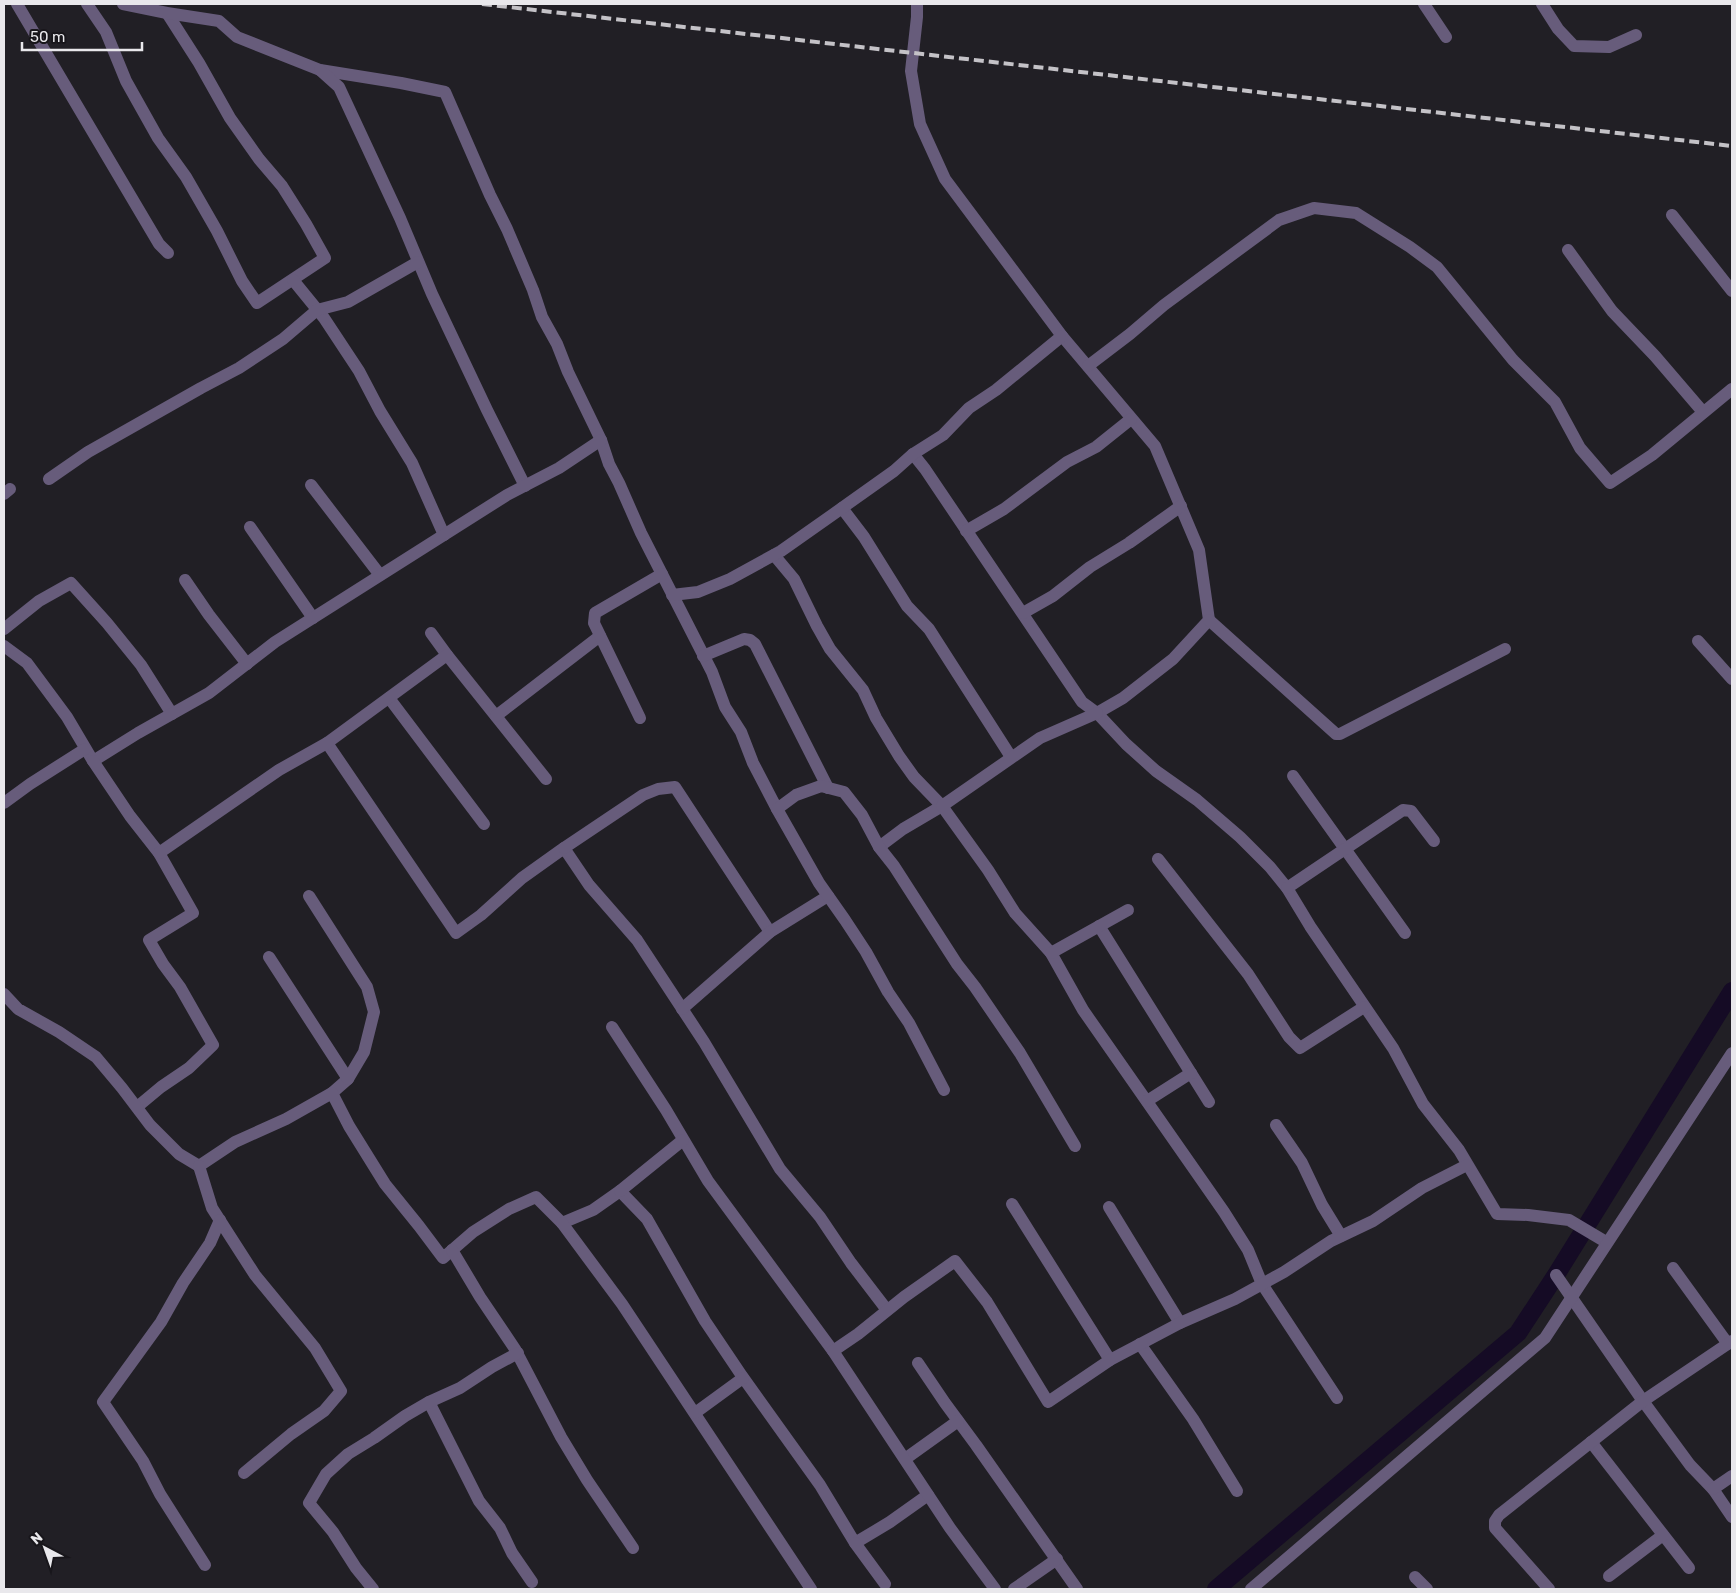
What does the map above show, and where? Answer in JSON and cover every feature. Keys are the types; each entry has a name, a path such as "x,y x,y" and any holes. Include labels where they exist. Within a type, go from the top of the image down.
{"street":[{"path":"17,4 158,244 168,253"},
{"path":"87,4 106,32 126,80 158,138 186,177 217,231 242,281 257,303 325,258 282,186 259,159 230,118 199,63 167,14"},
{"path":"123,4 167,14 219,20 236,37 320,70 444,92 507,229 533,290 542,317 557,344 568,372 601,440 609,464 641,533 712,672 725,707 741,732 753,763 800,850 866,952 888,992 909,1022 944,1090"},
{"path":"917,4 918,17 911,72 920,124 945,179 1062,336 1155,446 1199,550 1209,620 1336,734 1340,734 1505,649"},
{"path":"1424,4 1446,37"},
{"path":"1542,4 1558,29 1574,46 1609,47 1636,35"},
{"path":"320,70 339,86 418,262 524,486"},
{"path":"1088,366 1164,305 1278,220 1314,208 1356,213 1410,247 1437,267 1513,360 1555,402 1580,448 1610,483 1652,455 1732,389"},
{"path":"1672,214 1732,292"},
{"path":"1568,250 1612,311 1655,356 1703,412"},
{"path":"49,479 88,452 239,368 283,338 317,310 348,302 418,262"},
{"path":"293,280 317,310 358,371 412,463 444,535"},
{"path":"672,595 698,592 706,589 730,579 774,555 842,508 913,454 943,435 969,408 996,390 1062,336"},
{"path":"966,531 1004,509 1067,462 1096,447 1131,419"},
{"path":"93,761 209,693 275,642 312,618 507,495 559,468 601,440"},
{"path":"913,454 926,469 1082,702 1096,713 1156,771 1197,800 1240,837 1270,867 1287,888 1310,926 1392,1048 1423,1104 1459,1150 1497,1214 1528,1215 1569,1220 1606,1242"},
{"path":"311,485 380,575"},
{"path":"1023,613 1053,596 1090,566 1128,543 1181,506"},
{"path":"842,508 864,537 906,606 929,629 1011,757"},
{"path":"250,527 312,618"},
{"path":"774,555 794,579 830,649 863,690 876,718 899,756 914,777 942,806 988,870 1015,913 1051,953 1083,1010 1196,1171 1248,1250 1262,1284 1337,1398"},
{"path":"640,718 594,623 595,614 662,574"},
{"path":"185,580 209,616 247,664"},
{"path":"4,629 39,601 71,583 141,665 172,714"},
{"path":"879,847 1040,738 1096,713 1123,698 1173,658 1209,620"},
{"path":"431,633 546,779"},
{"path":"496,716 600,636"},
{"path":"703,656 744,639 750,640 755,644 828,788"},
{"path":"1698,641 1732,679"},
{"path":"4,646 27,663 67,717 85,749 130,816 159,853 193,913 149,940 163,964 180,987 213,1044 189,1068 161,1087 137,1107"},
{"path":"159,853 279,770 327,743 447,655"},
{"path":"389,698 484,824"},
{"path":"327,743 456,933 481,916 522,878 643,795 658,789 675,787 770,932"},
{"path":"4,803 37,779 85,749"},
{"path":"1293,776 1405,934"},
{"path":"777,809 796,795 821,786 844,792 862,815 879,847 894,866 957,964 1020,1053 1054,1114 1075,1146"},
{"path":"1287,888 1402,810 1410,812 1434,841"},
{"path":"564,848 589,885 637,940 704,1042 780,1169 820,1217 851,1263 887,1310"},
{"path":"1158,859 1248,974 1289,1037 1300,1048 1364,1007"},
{"path":"199,1166 235,1142 286,1120 332,1093 348,1079 364,1052 374,1012 367,988 308,896"},
{"path":"682,1009 770,932 828,896"},
{"path":"1051,953 1128,910"},
{"path":"1099,926 1210,1102"},
{"path":"269,957 348,1079"},
{"path":"4,994 18,1009 59,1032 96,1057 150,1125 180,1154 199,1166 212,1208 255,1275 316,1348 341,1391 324,1411 244,1473"},
{"path":"612,1027 708,1182 833,1351 950,1528 995,1589"},
{"path":"1252,1589 1544,1338 1732,1053"},
{"path":"1147,1100 1191,1073"},
{"path":"332,1093 349,1126 385,1184 443,1258 480,1227 509,1209 536,1197 562,1223 622,1304 811,1589"},
{"path":"1276,1125 1302,1163 1322,1205 1341,1236"},
{"path":"562,1223 593,1210 683,1140"},
{"path":"833,1351 955,1261 987,1302 1048,1402 1110,1360 1180,1323 1236,1299 1341,1236 1372,1221 1422,1188 1467,1165"},
{"path":"620,1190 647,1218 705,1320 743,1378 820,1485 855,1543 885,1584"},
{"path":"1012,1204 1110,1360"},
{"path":"1110,1207 1180,1323"},
{"path":"205,1565 160,1494 143,1461 103,1402 162,1322 183,1283 210,1243 220,1220"},
{"path":"452,1250 480,1297 518,1353 561,1436 587,1480 633,1548"},
{"path":"1549,1589 1495,1528 1495,1521 1499,1515 1643,1401 1730,1342 1673,1268"},
{"path":"1556,1274 1643,1401 1690,1465 1713,1489 1732,1517"},
{"path":"1140,1344 1193,1419 1237,1491"},
{"path":"373,1589 356,1568 333,1532 309,1503 326,1474 348,1454 405,1416 429,1402 460,1388 518,1353"},
{"path":"918,1363 1077,1589"},
{"path":"695,1413 743,1378"},
{"path":"429,1402 479,1501 500,1528 512,1554 532,1582"},
{"path":"905,1459 958,1421"},
{"path":"1591,1442 1689,1568"},
{"path":"1713,1489 1732,1476"},
{"path":"855,1543 890,1522 928,1495"},
{"path":"1609,1576 1663,1535"},
{"path":"1014,1589 1057,1559"},
{"path":"1415,1577 1427,1589"}],"waterway":[{"path":"1216,1589 1518,1333 1732,991"}],"railway":[{"path":"482,4 1732,146"}]}
